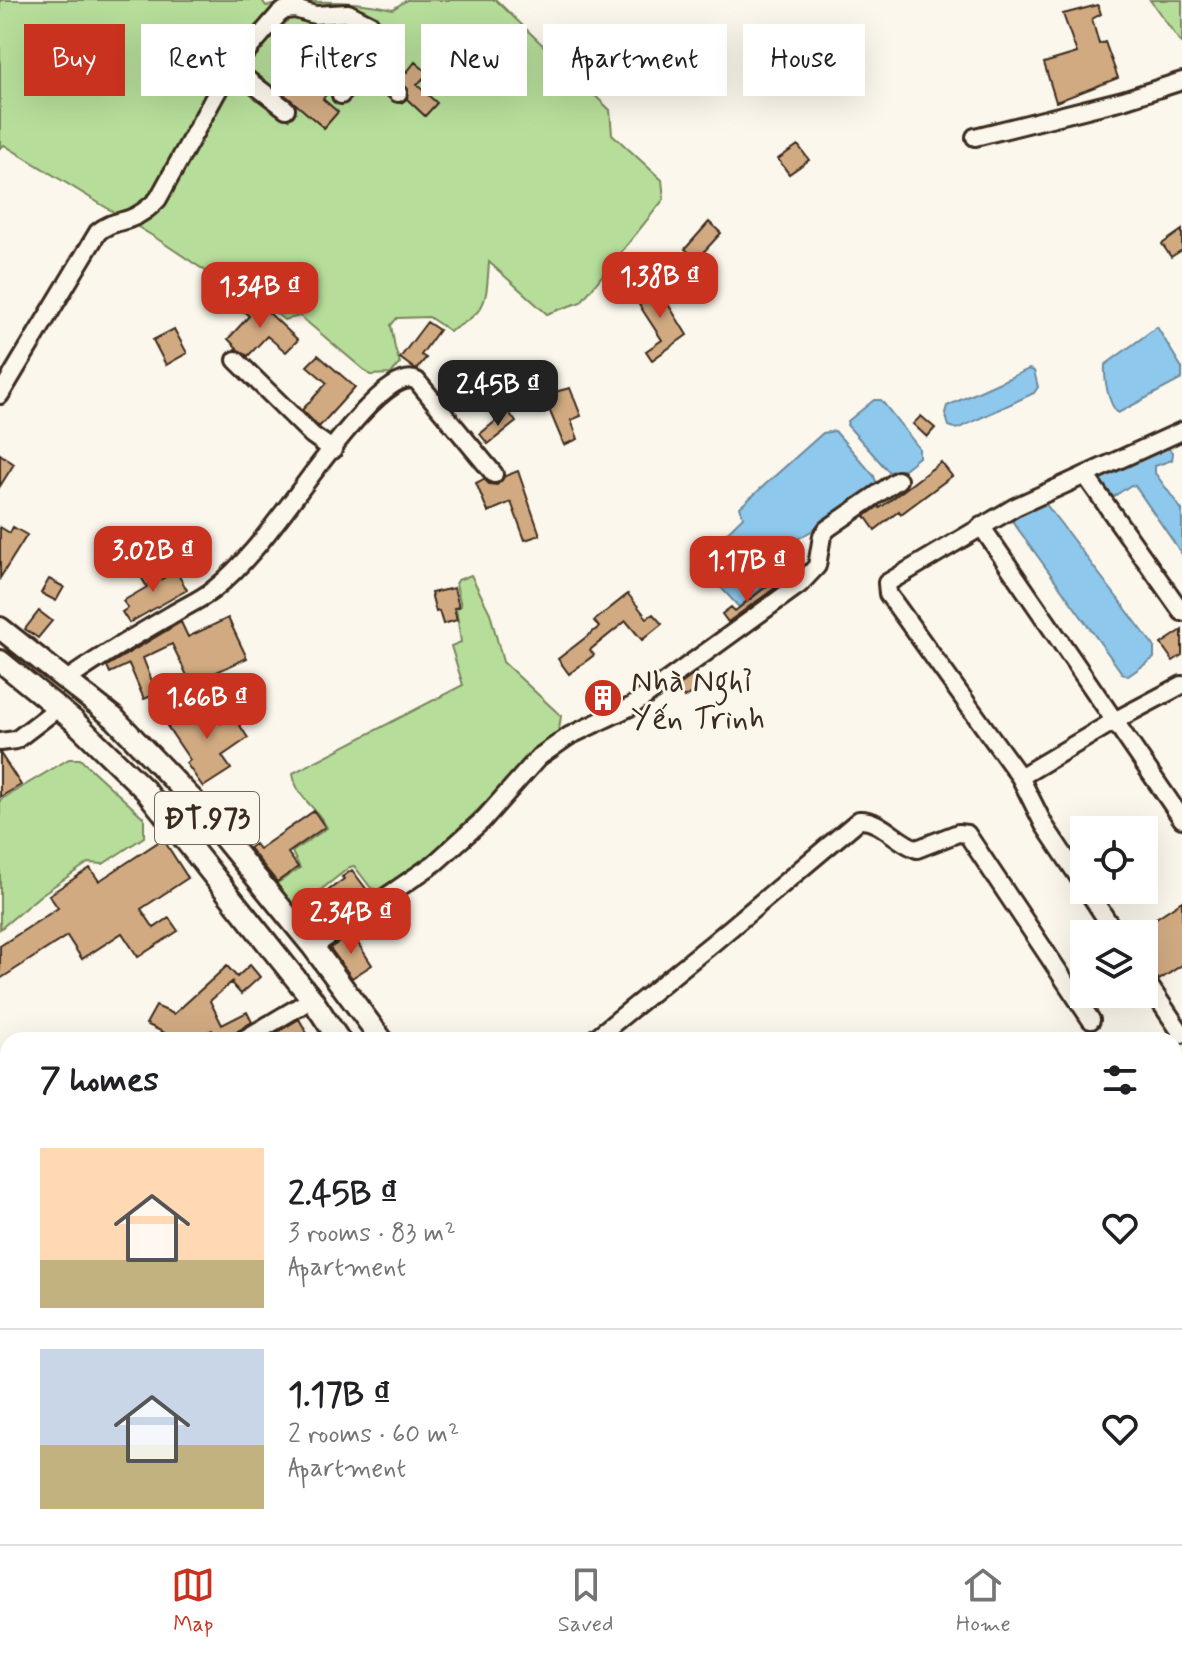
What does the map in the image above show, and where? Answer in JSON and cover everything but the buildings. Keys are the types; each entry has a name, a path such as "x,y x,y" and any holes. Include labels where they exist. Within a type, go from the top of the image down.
{"main road":[{"name":"ĐT.973","path":"0,628 114,718 193,800 313,947 376,1032"},
{"name":"ĐT.973","path":"0,661 58,708 145,790 312,999 334,1032"}],"street":[{"path":"255,42 285,10 295,9 315,15 348,13 370,24"},
{"path":"975,137 1112,103 1182,81"},
{"path":"255,85 286,109"},
{"path":"0,395 98,232 112,222 125,221 141,214 158,199 216,96"},
{"path":"236,360 312,435 333,450"},
{"path":"67,680 103,654 212,590 238,566 374,397 401,379 412,378 464,435 494,474"},
{"path":"1070,864 1044,825 1020,777 886,588 887,583 981,526 1085,475 1179,438"},
{"path":"1085,475 1182,612"},
{"path":"313,947 435,863 483,820 539,757 569,736 632,706 800,584 817,566 822,536 827,529 898,480"},
{"path":"981,526 1182,819"},
{"path":"1020,777 1182,685"},
{"path":"0,742 16,740 58,708"},
{"path":"603,1032 859,820 871,820 905,845 917,849 958,833 967,834 1091,1020"},
{"path":"256,1032 312,999"},
{"path":"1158,999 1181,1032"}],"green space":[{"path":"0,0 262,0 266,6 330,2 393,9 407,0 496,0 521,24 421,24 421,96 527,96 527,30 543,45 543,96 595,96 610,110 612,134 662,180 664,199 581,302 547,314 489,262 483,304 472,317 450,331 429,317 397,318 391,325 400,363 391,374 370,375 300,316 284,320 251,292 234,290 4,145 0,148"},
{"path":"1150,0 1182,0 1182,44"},
{"path":"471,575 490,613 503,662 561,716 559,730 439,848 381,891 371,888 354,866 295,910 273,886 300,868 292,852 327,828 302,796 293,773 463,685 451,646 461,642 456,608 461,606 456,584 458,580"},
{"path":"69,759 80,759 144,818 144,837 103,864 88,863 42,894 0,929 0,800"}],"water":[{"path":"1157,327 1182,368 1182,379 1118,413 1107,391 1105,365"},
{"path":"1029,369 1034,371 1038,387 1034,393 957,429 949,426 945,413 947,406"},
{"path":"874,400 881,400 919,448 919,457 899,473 889,472 847,425"},
{"path":"835,431 874,476 877,485 791,543 755,551 754,559 771,580 739,607 714,580 706,559 710,549 743,517 740,507 823,433"},
{"path":"1164,444 1173,453 1172,460 1155,466 1155,473 1182,510 1182,554 1135,486 1131,485 1107,501 1095,487 1098,475"},
{"path":"1039,501 1045,503 1154,646 1154,658 1128,676 1122,673 1013,522 1014,516"}],"place":[{"name":"Nhà Nghỉ Yến Trinh","path":"603,698"}]}
